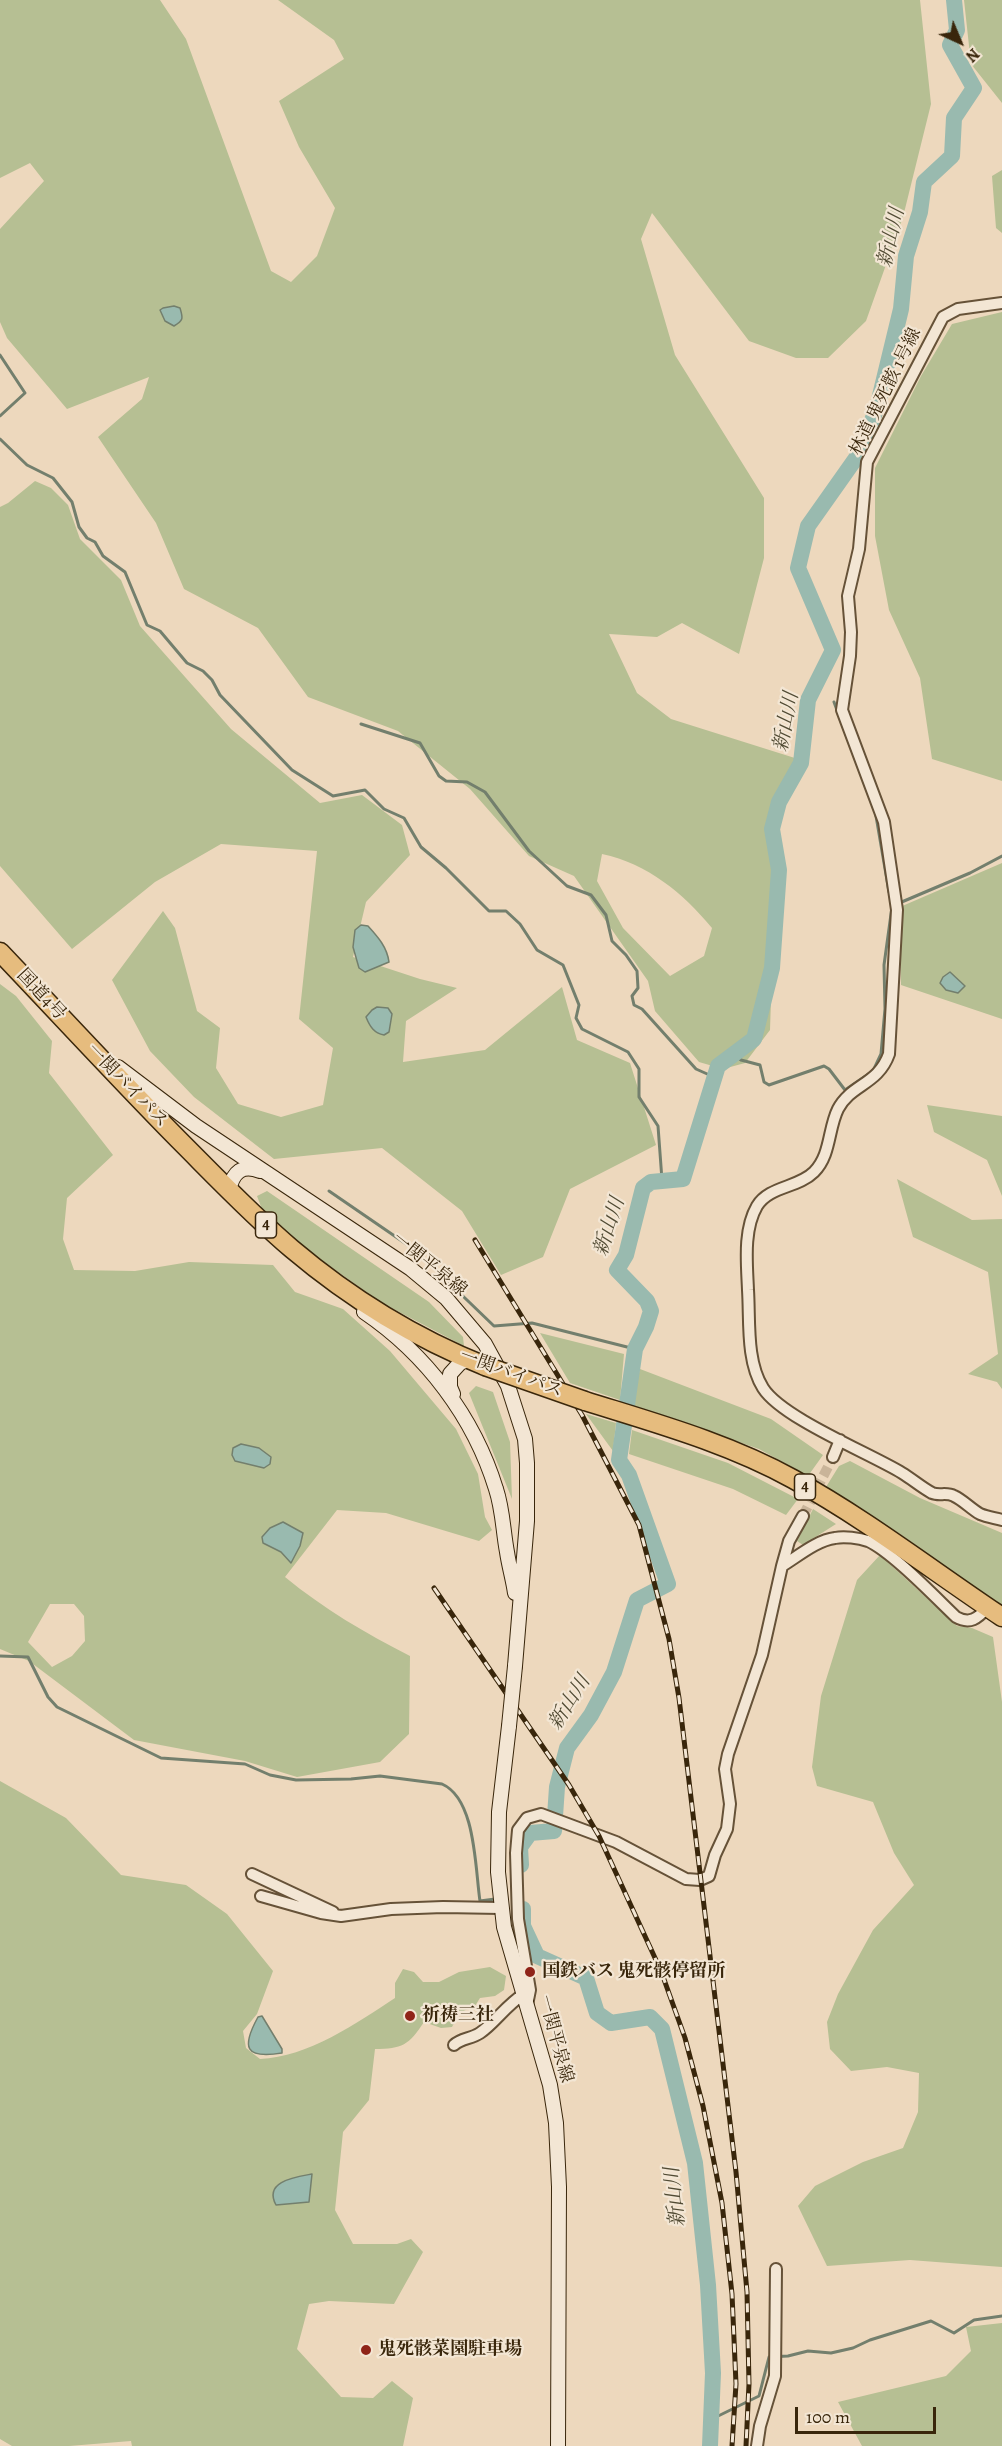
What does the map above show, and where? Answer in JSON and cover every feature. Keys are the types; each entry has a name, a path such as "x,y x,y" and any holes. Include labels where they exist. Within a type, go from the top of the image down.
{"highway":[{"name":"国道4号","path":"0,952 81,1038"},
{"name":"一関バイパス","path":"81,1038 229,1190 291,1248 362,1302 427,1339 477,1362 585,1401 694,1435 793,1479 995,1612"}],"main road":[{"name":"一関平泉線","path":"81,1038 166,1105 384,1250 425,1280 462,1315 485,1344 508,1386 525,1439 528,1502 515,1666 499,1812 498,1872 500,1908 550,2085 559,2154 558,2446"},
{"path":"229,1190 231,1181 240,1170 250,1167 262,1171"},
{"name":"一関平泉線","path":"291,1248 317,1278 399,1340 440,1382 456,1403 476,1436 497,1491 518,1610"},
{"name":"一関平泉線","path":"456,1403 450,1387 450,1374 460,1363 477,1362"}],"street":[{"name":"林道 鬼死骸 1号線","path":"1002,303 958,309 943,317 867,462 860,543 848,596 850,656 842,710 884,822 897,910 889,1054 884,1068 846,1098 837,1110 824,1157 816,1170 804,1180 765,1196 751,1217 748,1230 751,1336 757,1376 771,1398 805,1421 901,1472 934,1494 952,1494 981,1514 1002,1520"},
{"path":"832,1458 840,1440"},
{"path":"454,2045 459,2040 480,2033 512,2001 525,1999 530,1990 518,1919 516,1853 518,1830 527,1818 541,1814 616,1842 686,1880 700,1880 709,1876 715,1854 727,1829 730,1804 725,1769 728,1754 762,1655 789,1541 803,1516"},
{"path":"782,1566 826,1540 836,1537 864,1540 875,1545 891,1558 963,1621 971,1621 995,1612"},
{"path":"252,1874 341,1916"},
{"path":"261,1896 321,1913 341,1916 390,1909 500,1908"},
{"path":"757,2446 760,2426 775,2376 776,2269"}],"green space":[{"path":"0,0 160,0 186,39 271,271 291,282 317,256 335,208 299,147 279,101 344,59 334,40 278,0 920,0 931,104 903,217 866,321 828,358 796,358 749,341 652,213 641,239 675,355 764,498 764,558 739,654 682,623 657,637 609,634 637,693 671,719 798,759 770,816 781,869 768,964 771,999 770,1030 745,1063 723,1069 699,1062 655,1011 648,981 574,876 529,856 470,789 398,731 308,697 258,628 184,589 156,523 98,437 142,399 149,377 67,409 7,338 0,322 0,229 44,181 30,163 0,178","holes":["602,854 635,865 663,882 701,915 712,928 704,956 670,976 623,928 597,881"]},
{"path":"964,0 1002,0 1002,103 971,64"},
{"path":"1002,170 1002,233 996,228 992,176"},
{"path":"1002,312 1002,781 932,759 920,678 889,610 875,536 875,468 921,376 952,324"},
{"path":"35,481 51,488 68,505 80,539 121,580 140,626 231,729 320,803 362,795 402,825 410,855 366,902 353,957 420,979 457,988 406,1021 403,1062 485,1050 562,987 577,1040 630,1063 656,1145 570,1189 543,1257 501,1275 462,1211 382,1148 274,1159 194,1097 150,1051 112,980 163,911 175,928 197,1011 220,1028 216,1068 238,1104 281,1117 323,1105 333,1048 299,1019 317,851 221,844 155,882 72,949 0,866 0,507"},
{"path":"1002,863 1002,1019 901,985 900,907"},
{"path":"0,984 16,996 52,1041 49,1073 113,1155 67,1198 63,1239 74,1270 135,1271 189,1262 273,1265 295,1292 343,1309 390,1351 456,1429 478,1474 485,1517 492,1530 479,1541 386,1513 337,1510 285,1577 345,1620 410,1656 409,1734 380,1762 297,1777 245,1761 134,1740 29,1661 0,1649","holes":["50,1604 74,1604 84,1616 85,1641 72,1656 52,1667 28,1642"]},
{"path":"927,1105 1002,1116 1002,1196 987,1160 934,1132"},
{"path":"897,1179 972,1220 1002,1219 1002,1389 997,1382 968,1374 998,1354 988,1272 913,1237"},
{"path":"267,1191 429,1302 463,1337 464,1346 380,1302 306,1249 263,1212 257,1196"},
{"path":"540,1333 624,1354 620,1400 570,1383"},
{"path":"640,1369 771,1419 823,1455 808,1476 759,1449 631,1405"},
{"path":"476,1386 493,1392 510,1442 512,1499 469,1393"},
{"path":"586,1414 616,1423 613,1451"},
{"path":"632,1430 728,1463 798,1499 786,1515 733,1489 629,1454"},
{"path":"850,1461 920,1498 1002,1533 1002,1606 900,1534 826,1487 839,1466"},
{"path":"813,1509 836,1524 803,1545 797,1541"},
{"path":"880,1555 957,1626 972,1628 993,1637 1002,1702 1002,2267 910,2260 827,2266 798,2206 815,2186 863,2162 903,2148 918,2112 919,2073 887,2067 851,2071 830,2049 827,2022 838,1994 873,1930 914,1885 894,1853 873,1802 817,1786 812,1767 821,1696 857,1580"},
{"path":"0,1781 66,1818 121,1875 186,1885 227,1914 273,1971 257,2014 243,2031 246,2048 260,2059 278,2057 314,2045 365,2018 395,1998 395,1983 403,1969 414,1972 423,1982 439,1982 459,1972 490,1967 506,1976 504,1990 495,1996 480,1998 475,2006 459,2013 452,2027 441,2028 424,2022 414,2036 404,2044 398,2047 375,2049 369,2100 343,2132 335,2210 353,2244 397,2244 411,2239 423,2252 394,2304 329,2301 309,2304 297,2349 341,2397 373,2398 392,2381 413,2398 403,2446 132,2446 131,2441 69,2446 12,2446 0,2439"},
{"path":"1002,2323 1002,2446 862,2446 838,2402 946,2376 971,2351 966,2327"}],"water":[{"path":"174,306 180,308 182,317 174,326 165,321 160,310"},
{"path":"361,925 368,926 379,938 389,962 365,972 359,968 353,947 355,930"},
{"path":"950,972 965,986 958,993 946,990 940,983 943,977"},
{"path":"377,1007 388,1008 392,1014 389,1032 384,1035 373,1029 366,1017"},
{"path":"241,1444 259,1448 271,1457 270,1464 264,1468 235,1461 232,1455 233,1448"},
{"path":"283,1522 303,1533 300,1546 291,1563 281,1552 263,1543 262,1537 270,1528"},
{"path":"262,2016 282,2049 282,2053 260,2054 250,2049 249,2037 258,2017"},
{"path":"312,2174 309,2202 276,2205 273,2197 277,2185 290,2179"}],"waterway":[{"name":"新山川","path":"521,1865 520,1847 530,1833 554,1831 557,1787 567,1748 591,1715 614,1672 637,1600 668,1584 629,1475 619,1460 635,1349 651,1311 647,1301 617,1270 626,1255 643,1188 651,1182 683,1179 718,1066 754,1039 772,968 779,870 772,829 779,802 801,763 808,700 833,650 798,568 808,526 861,451 878,404 901,309 906,256 920,212 924,182 952,156 954,118 974,88 950,45 957,30 954,0"},
{"path":"0,355 25,393 0,416"},
{"path":"0,439 27,465 53,478 72,502 79,527 87,538 95,542 103,556 125,572 147,625 160,631 187,663 203,671 212,680 220,695 292,770 333,796 365,790 384,809 404,818 421,847 446,868 489,911 506,911 520,924 537,950 563,965 579,1005 576,1018 582,1029 628,1052 639,1069 639,1097 658,1126 662,1180"},
{"path":"834,702 848,740"},
{"path":"361,724 420,743 439,776 446,781 467,782 485,792 529,851 567,886 591,895 606,915 612,941 637,971 638,988 632,996 634,1005 642,1009 696,1069 714,1077"},
{"path":"876,816 889,892"},
{"path":"897,904 970,873 1002,856"},
{"path":"734,1054 741,1060 760,1065 764,1082 769,1085 824,1066 845,1090 873,1071 881,1054 885,1009 884,965 892,907"},
{"path":"329,1191 415,1250 494,1326 532,1323 635,1349"},
{"path":"0,1656 28,1657 48,1697 57,1707 161,1758 245,1764 270,1775 296,1780 380,1776 442,1784 453,1792 462,1804 468,1819 475,1853 480,1901 495,1899"},
{"name":"新山川","path":"523,1909 523,1926 537,1956 586,1978 597,2013 611,2023 650,2017 662,2029 695,2163 708,2285 713,2373 710,2446"},
{"path":"712,2419 759,2396 769,2357 788,2356 808,2351 831,2353 853,2348 870,2340 931,2321 954,2333 974,2320 1002,2316"}],"tunnel":[{"path":"803,1516 833,1457"}],"railway":[{"path":"475,1240 582,1415 639,1525 669,1639 679,1698 736,2172 747,2292 749,2384 746,2446"},
{"path":"434,1588 569,1785 599,1836 661,1971 685,2038 703,2106 722,2203 732,2294 736,2384 732,2446"}],"place":[{"name":"国鉄バス 鬼死骸停留所","path":"530,1972"},
{"name":"祈祷三社","path":"410,2016"},
{"name":"鬼死骸菜園駐車場","path":"366,2350"}]}
